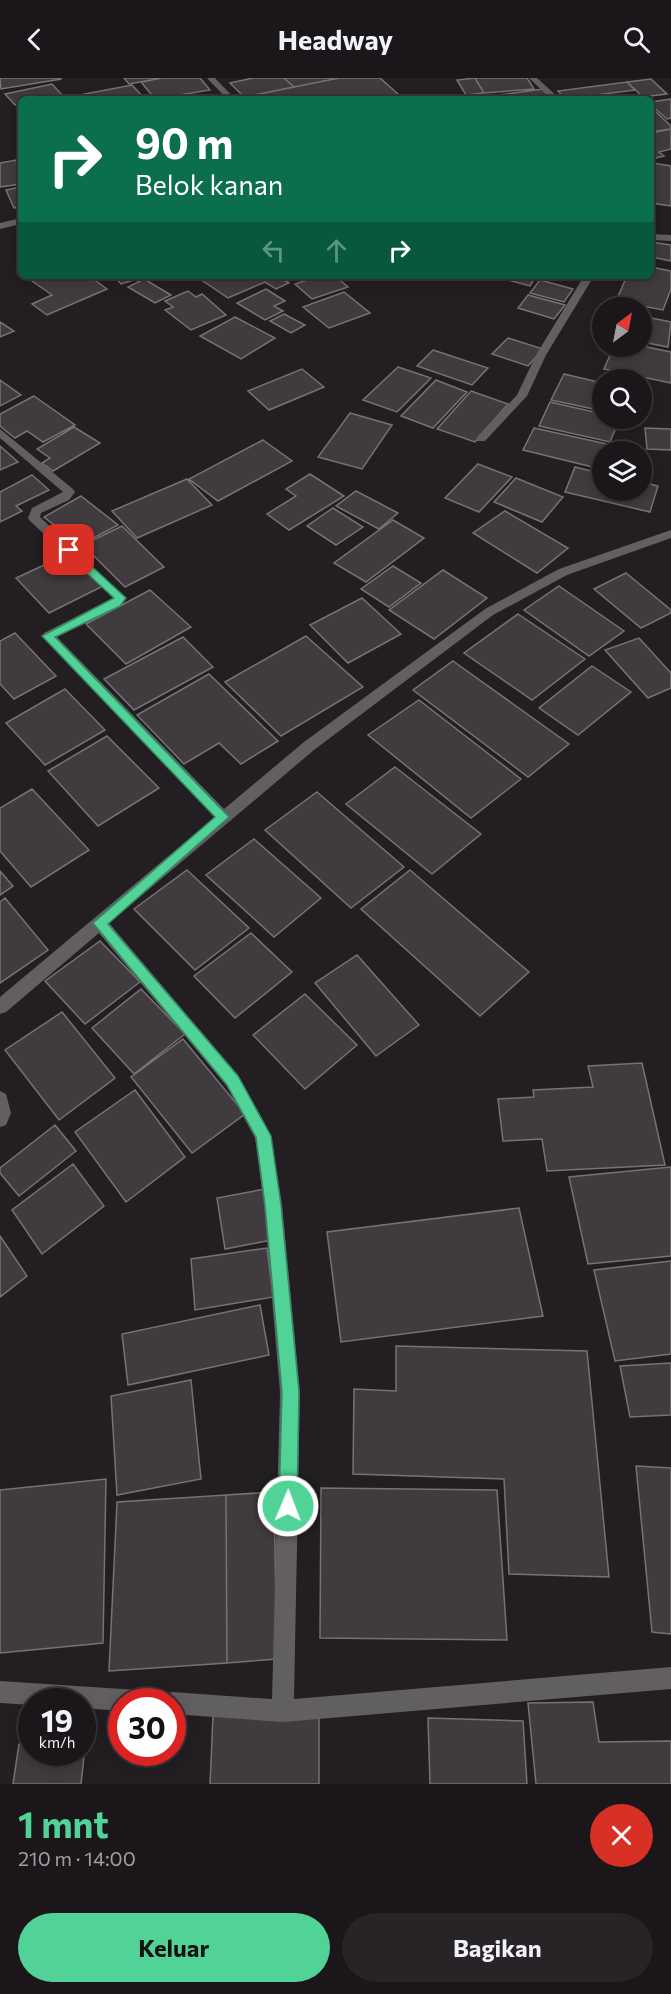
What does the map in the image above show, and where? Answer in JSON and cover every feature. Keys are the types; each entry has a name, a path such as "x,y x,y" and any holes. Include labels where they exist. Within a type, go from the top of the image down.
{"street":[{"path":"211,78 228,96"},
{"path":"533,78 553,96"},
{"path":"0,226 18,222"},
{"path":"654,237 671,238"},
{"path":"481,439 522,396 541,355 587,279"},
{"path":"0,432 69,492 65,497 36,511 34,518 120,598 116,603 48,636 223,817"},
{"path":"0,1007 309,746 489,612 563,572 671,534"},
{"path":"100,923 232,1080 263,1136 273,1205 290,1392 283,1711"},
{"path":"0,1100 3,1113 0,1119"},
{"path":"186,1704 283,1711 671,1678"},
{"path":"0,1692 108,1699"}],"building":[{"path":"0,78 61,78 61,79 1,89"},
{"path":"124,78 162,78 129,84"},
{"path":"162,78 200,78 210,90 173,96 153,96 141,82"},
{"path":"253,78 284,78 294,87 243,96 230,83"},
{"path":"284,78 339,78 294,87"},
{"path":"339,78 380,78 398,94 389,96 249,96"},
{"path":"475,78 484,93 466,95 457,80"},
{"path":"475,78 527,78 534,89 484,93"},
{"path":"651,79 667,94 642,96 627,82"},
{"path":"627,82 635,90 588,96 562,96 558,91"},
{"path":"52,84 62,95 18,96 18,104 15,105 5,94"},
{"path":"132,85 142,96 74,96"},
{"path":"543,89 550,96 490,96"},
{"path":"671,99 671,118 667,119 654,108 654,102"},
{"path":"654,112 671,126 671,129 654,132"},
{"path":"671,129 671,149 659,152 664,156 654,158 654,132"},
{"path":"16,160 18,184 0,187 0,163"},
{"path":"654,163 671,166 671,206 654,203"},
{"path":"18,188 18,207 14,208 6,190"},
{"path":"654,242 671,245 671,261 654,258"},
{"path":"654,268 671,271 671,289 663,310 652,308 652,297 618,297 626,279 654,279"},
{"path":"29,279 93,279 107,289 47,315 32,304 52,295"},
{"path":"117,279 137,279 121,284"},
{"path":"144,279 171,295 155,303 128,287"},
{"path":"200,279 283,279 289,283 276,289 265,282 228,298"},
{"path":"310,279 339,279 348,287 312,299 295,284"},
{"path":"504,279 534,279 530,286"},
{"path":"540,280 573,289 564,302 530,293"},
{"path":"266,289 285,301 274,306 283,311 265,320 237,303"},
{"path":"188,291 196,297 202,294 226,315 191,330 165,310 173,307 165,301"},
{"path":"344,292 370,313 329,328 303,307"},
{"path":"528,295 565,305 554,319 518,308"},
{"path":"284,314 305,325 291,333 270,321"},
{"path":"235,317 275,338 241,359 200,336"},
{"path":"652,318 671,322 668,347 652,344"},
{"path":"0,322 14,331 0,337"},
{"path":"508,338 543,349 528,366 492,354"},
{"path":"652,348 671,352 671,383 652,379 652,369 604,369 609,357 652,357"},
{"path":"433,350 488,368 472,385 417,366"},
{"path":"398,367 431,378 397,412 363,400"},
{"path":"302,369 324,387 269,410 248,391"},
{"path":"564,374 592,380 592,409 551,400"},
{"path":"0,380 21,395 0,406"},
{"path":"436,380 467,392 433,428 401,416"},
{"path":"471,391 508,404 475,442 437,429"},
{"path":"34,396 75,425 43,442 27,431 15,438 0,426 0,414"},
{"path":"550,402 592,412 592,429 615,429 610,441 606,441 539,426"},
{"path":"350,413 392,425 362,469 318,457"},
{"path":"74,427 100,443 53,471 42,463 50,458 37,449"},
{"path":"534,428 593,441 592,467 523,450"},
{"path":"645,429 671,429 671,450 652,449 652,441 646,441"},
{"path":"263,440 292,461 218,501 189,479"},
{"path":"0,446 18,462 0,470"},
{"path":"478,464 512,477 479,512 445,498"},
{"path":"575,467 592,471 592,498 565,492"},
{"path":"310,474 344,496 289,530 267,514 296,496 286,489"},
{"path":"32,475 49,490 16,506 22,511 0,522 0,492"},
{"path":"516,478 563,497 542,522 494,502"},
{"path":"187,479 212,505 137,538 112,511"},
{"path":"652,484 658,486 650,512 603,501 652,501"},
{"path":"356,491 398,513 379,529 336,506"},
{"path":"81,496 118,525 80,545 44,517"},
{"path":"333,508 363,527 336,545 307,526"},
{"path":"505,511 568,548 537,573 473,533"},
{"path":"393,520 424,538 366,582 334,563"},
{"path":"122,526 164,567 125,587 83,545"},
{"path":"70,553 103,586 49,613 16,578"},
{"path":"393,566 421,583 389,607 361,589"},
{"path":"443,570 487,598 434,639 389,610"},
{"path":"626,573 671,610 671,613 641,628 594,589"},
{"path":"559,586 624,631 589,656 524,610"},
{"path":"150,590 191,627 126,664 86,624"},
{"path":"362,598 401,634 348,663 310,625"},
{"path":"518,614 585,659 532,700 464,653"},
{"path":"15,633 56,676 14,699 0,684 0,641"},
{"path":"306,636 363,687 281,736 225,682"},
{"path":"183,637 213,667 134,710 104,679"},
{"path":"639,638 671,673 671,688 648,698 605,650"},
{"path":"453,661 569,744 528,777 413,690"},
{"path":"592,666 631,692 578,735 539,708"},
{"path":"209,674 278,741 241,764 219,743 184,764 137,715"},
{"path":"65,689 105,730 45,765 6,723"},
{"path":"419,700 521,779 471,818 368,735"},
{"path":"107,736 159,788 98,826 48,771"},
{"path":"395,767 481,834 432,874 346,804"},
{"path":"32,789 89,850 31,887 0,851 0,808"},
{"path":"317,792 404,867 351,908 265,830"},
{"path":"254,839 321,898 274,937 206,875"},
{"path":"187,870 249,928 195,970 134,909"},
{"path":"410,870 529,972 480,1016 361,909"},
{"path":"0,871 13,886 0,895"},
{"path":"5,898 48,950 0,983 0,902"},
{"path":"251,933 292,972 235,1018 194,976"},
{"path":"100,941 140,982 85,1024 45,981"},
{"path":"357,955 419,1025 376,1056 315,983"},
{"path":"141,989 185,1034 134,1074 92,1028"},
{"path":"305,994 357,1045 305,1089 253,1035"},
{"path":"62,1012 115,1078 59,1120 5,1050"},
{"path":"183,1039 245,1114 192,1153 131,1077"},
{"path":"642,1063 665,1165 547,1171 542,1139 503,1141 498,1099 534,1097 533,1090 593,1087 588,1066"},
{"path":"135,1090 185,1157 126,1202 75,1132"},
{"path":"55,1125 76,1151 19,1196 0,1173 0,1168"},
{"path":"73,1164 104,1206 42,1254 12,1210"},
{"path":"671,1167 671,1256 588,1264 569,1177"},
{"path":"265,1189 272,1240 225,1249 217,1198"},
{"path":"519,1208 543,1316 341,1342 327,1232"},
{"path":"0,1236 27,1276 0,1297"},
{"path":"267,1248 273,1297 195,1310 191,1259"},
{"path":"671,1261 671,1354 615,1361 594,1270"},
{"path":"260,1305 269,1355 128,1385 122,1334"},
{"path":"396,1346 587,1351 609,1577 509,1574 504,1479 353,1474 354,1389 396,1391"},
{"path":"671,1363 671,1415 630,1417 620,1366"},
{"path":"191,1380 201,1479 117,1495 111,1396"},
{"path":"636,1466 671,1468 671,1634 652,1632"},
{"path":"106,1479 103,1643 0,1653 0,1490"},
{"path":"321,1488 497,1490 507,1640 320,1638"},
{"path":"274,1492 277,1659 227,1663 226,1495"},
{"path":"226,1495 227,1663 109,1671 117,1502"},
{"path":"593,1702 599,1742 671,1741 671,1784 536,1784 528,1703"},
{"path":"213,1716 319,1717 319,1784 210,1784"},
{"path":"428,1718 523,1721 527,1784 430,1784"},
{"path":"18,1751 18,1766 83,1766 81,1784 13,1784"}],"route":[{"path":"69,550 120,598 116,603 48,636 223,817 100,923 232,1080 263,1136 273,1205 290,1392 288,1506"}]}
